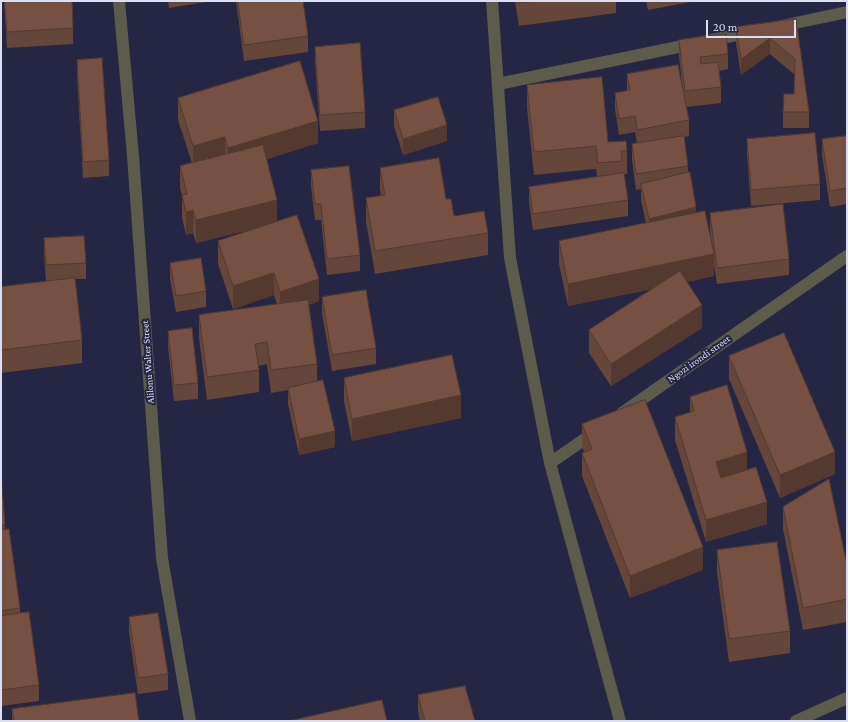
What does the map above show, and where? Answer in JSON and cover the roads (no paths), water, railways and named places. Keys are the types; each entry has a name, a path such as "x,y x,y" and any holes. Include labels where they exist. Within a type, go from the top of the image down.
{"street":[{"name":"Alilonu Walter Street","path":"119,1 133,156 162,558 190,721"},
{"path":"492,1 510,258 550,463 620,721"},
{"path":"498,84 847,12"},
{"name":"Ngozi irondi street","path":"615,418 847,256"},
{"path":"550,463 602,427"},
{"path":"796,721 847,698"}]}
